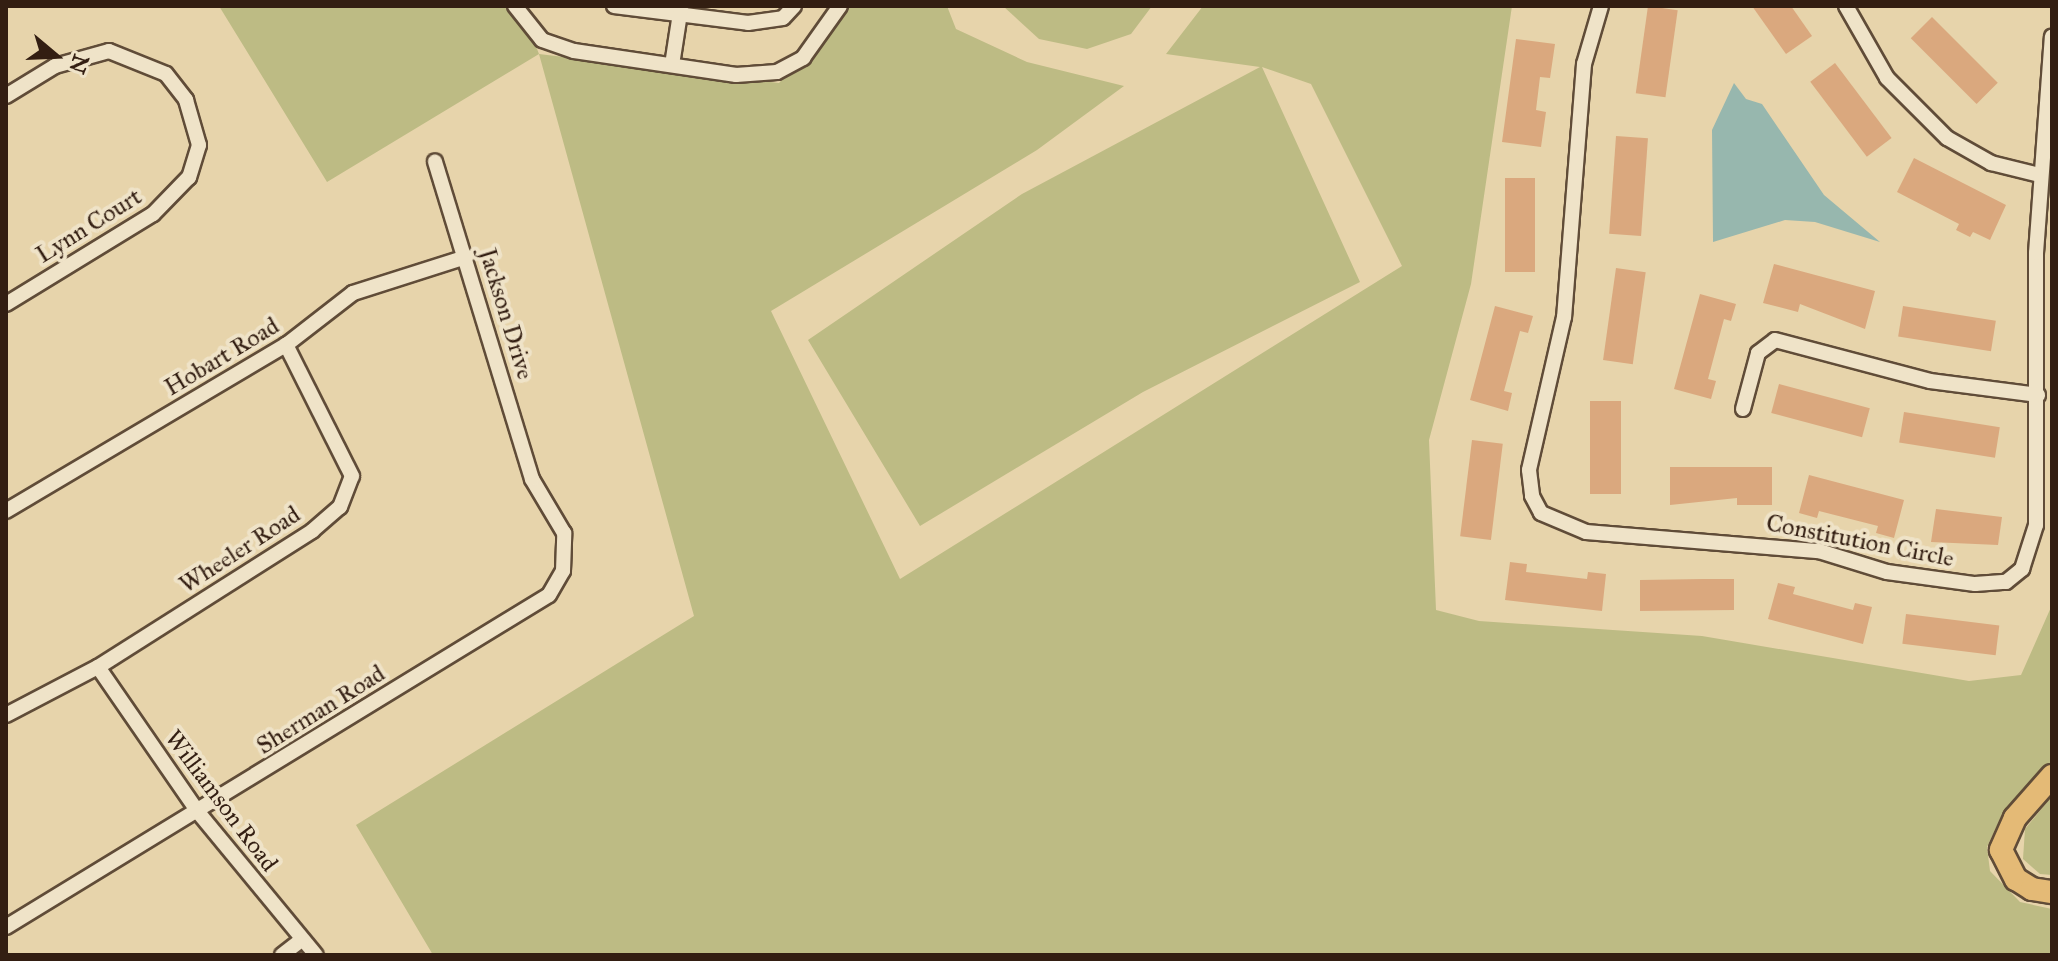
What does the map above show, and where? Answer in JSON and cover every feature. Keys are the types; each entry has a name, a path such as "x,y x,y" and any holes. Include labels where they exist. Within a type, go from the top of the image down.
{"highway":[{"path":"2052,776 2015,818 2001,850 2016,879 2032,889 2052,892"}],"street":[{"path":"614,6 680,10 768,22 783,18 794,6"},
{"path":"515,7 542,40 574,51 736,75 777,72 803,58 840,6"},
{"name":"Constitution Circle","path":"1601,6 1584,64 1564,317 1529,470 1532,496 1541,513 1586,532 1778,545 1819,551 1887,572 1975,584 2006,582 2022,569 2036,525 2045,369 2040,175 2052,37"},
{"path":"1846,6 1887,78 1947,138 1991,163 2040,175"},
{"path":"672,65 680,10"},
{"name":"Lynn Court","path":"6,96 55,66 109,51 166,74 186,100 199,145 189,177 153,214 6,304"},
{"name":"Jackson Drive","path":"435,162 532,479"},
{"name":"Hobart Road","path":"6,511 286,345 353,293 466,257"},
{"path":"1743,409 1758,353 1775,340 2043,407"},
{"name":"Wheeler Road","path":"6,715 98,667 312,531 340,507 352,476 286,345"},
{"name":"Sherman Road","path":"6,927 549,595 563,571 564,533 532,479"},
{"name":"Williamson Road","path":"98,667 198,812 316,955"},
{"path":"282,955 301,940"}],"shaded area":[{"path":"219,6 520,6 539,54 327,182"},
{"path":"850,6 947,6 956,29 1027,62 1124,86 1037,150 771,311 900,579 1402,266 1311,84 1262,67 1360,282 1143,392 920,526 808,340 1022,194 1260,67 1166,54 1203,6 1512,6 1471,284 1429,440 1436,610 1479,621 1702,636 1969,681 2021,675 2052,605 2052,761 2002,815 1987,847 1990,871 2020,902 2052,909 2052,955 433,955 356,825 694,616 539,54 779,83"},
{"path":"1003,6 1152,6 1131,34 1087,49 1039,39"},
{"path":"2052,796 2052,875 2040,874 2023,859 2025,829"}],"water":[{"path":"1734,83 1746,99 1762,104 1824,195 1880,242 1815,222 1785,220 1713,242 1712,130"}],"building":[{"path":"1648,6 1678,10 1665,97 1636,93"},
{"path":"1752,6 1791,6 1812,36 1786,54"},
{"path":"1932,17 1998,83 1977,104 1911,38"},
{"path":"1516,39 1555,44 1550,78 1540,77 1536,110 1546,112 1541,147 1502,142"},
{"path":"1835,63 1892,138 1867,157 1810,82"},
{"path":"1616,136 1648,138 1641,236 1609,234"},
{"path":"1914,158 2006,205 1990,240 1973,232 1970,237 1956,230 1959,224 1897,192"},
{"path":"1505,178 1535,178 1535,272 1505,272"},
{"path":"1774,264 1875,291 1865,329 1800,304 1798,312 1763,303"},
{"path":"1616,268 1646,272 1633,364 1603,360"},
{"path":"1700,294 1736,304 1731,321 1724,319 1708,379 1716,381 1711,399 1674,389"},
{"path":"1495,306 1533,316 1528,333 1520,331 1504,391 1512,393 1508,411 1470,400"},
{"path":"1903,306 1996,321 1991,351 1898,337"},
{"path":"1779,384 1870,408 1862,437 1771,413"},
{"path":"1590,401 1621,401 1621,494 1590,494"},
{"path":"1904,412 2000,427 1995,458 1899,443"},
{"path":"1472,440 1503,444 1491,540 1460,536"},
{"path":"1670,467 1772,467 1772,505 1737,505 1737,498 1670,505"},
{"path":"1809,475 1904,500 1894,538 1876,533 1878,526 1819,511 1817,518 1799,513"},
{"path":"1936,509 2002,517 1998,545 1931,542"},
{"path":"1510,562 1527,564 1526,572 1587,579 1588,572 1606,574 1602,611 1505,600"},
{"path":"1734,579 1734,610 1640,611 1640,580"},
{"path":"1778,583 1795,587 1793,594 1853,610 1855,603 1872,607 1863,644 1768,619"},
{"path":"1906,614 1999,625 1996,655 1902,644"}]}
